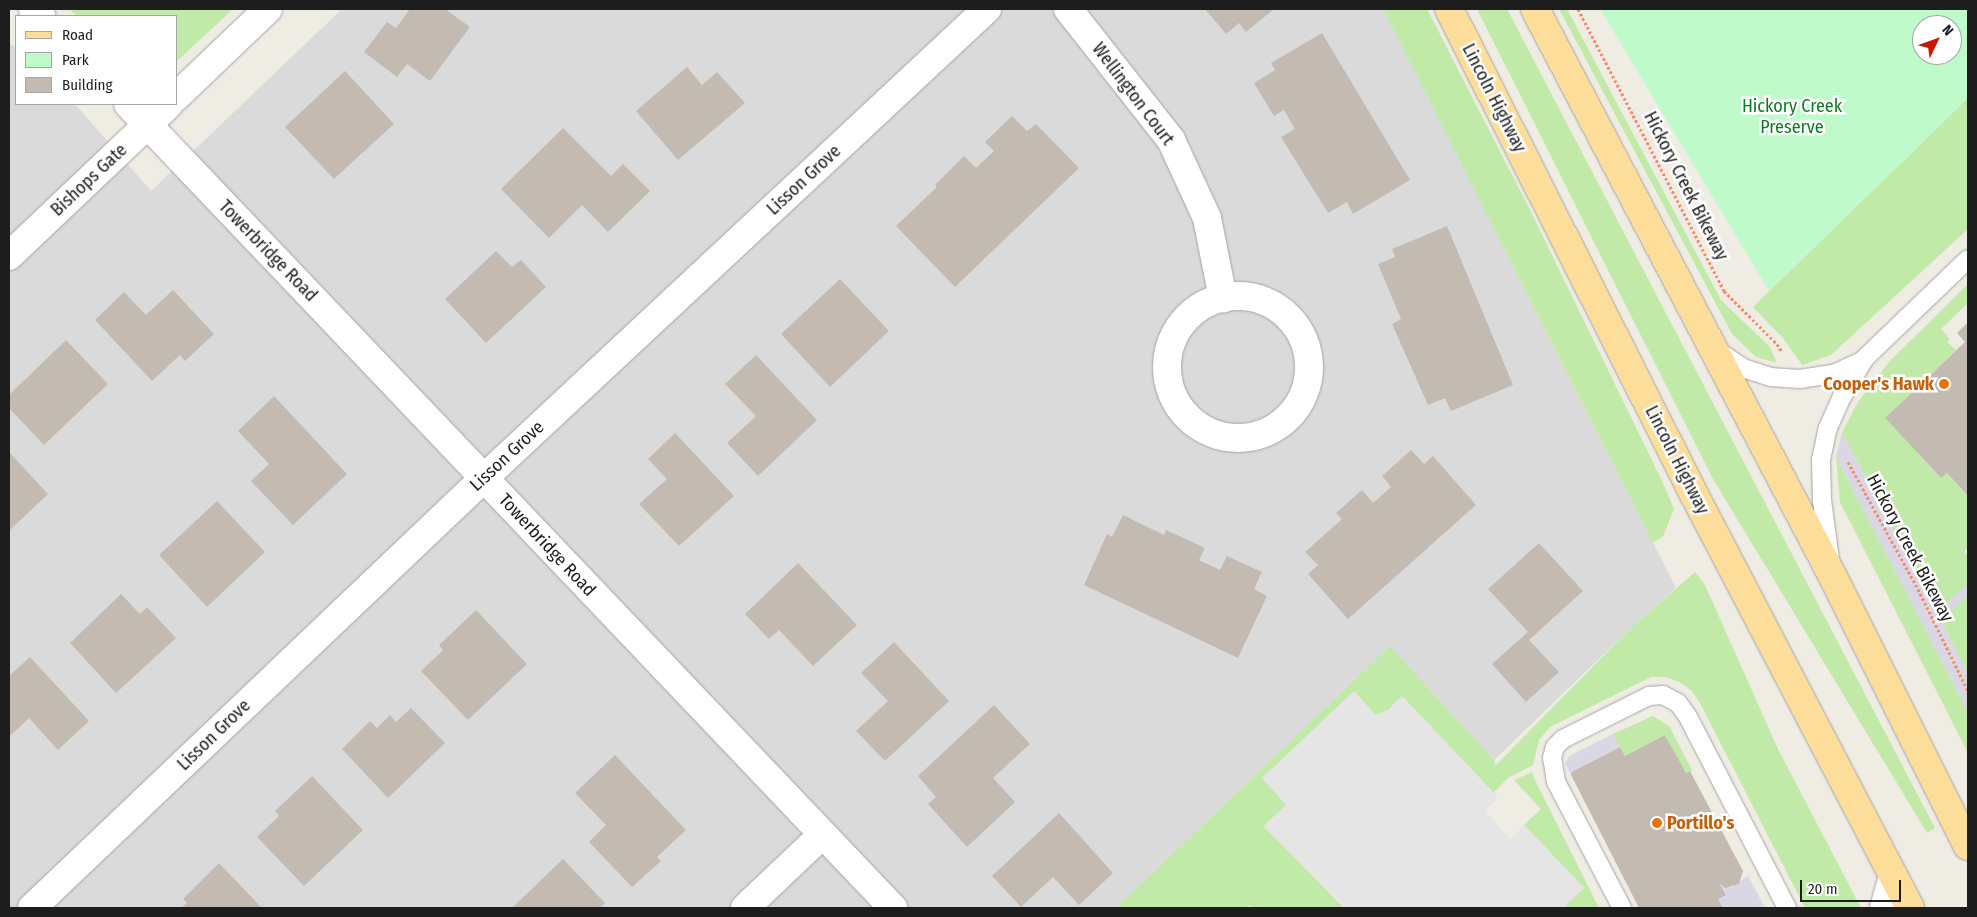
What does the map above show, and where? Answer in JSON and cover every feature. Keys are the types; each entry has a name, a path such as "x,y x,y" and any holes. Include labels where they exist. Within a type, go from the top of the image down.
{"main road":[{"name":"Lincoln Highway","path":"1449,9 1696,500 1910,908"},
{"path":"1535,9 1832,575 1968,846"}],"street":[{"path":"178,95 268,9"},
{"name":"Lisson Grove","path":"32,908 484,478 988,9"},
{"name":"Wellington Court","path":"1068,9 1171,140 1207,218 1223,298"},
{"name":"Towerbridge Road","path":"129,105 822,836 893,908"},
{"name":"Bishops Gate","path":"9,256 168,105"},
{"path":"1234,295 1257,298 1279,309 1296,326 1306,347 1309,370 1304,393 1292,413 1275,428 1253,437 1230,438 1207,432 1188,418 1174,400 1167,378 1167,354 1175,332 1190,313 1210,300 1223,298 1234,295"},
{"path":"745,908 822,836"},
{"path":"1884,908 1893,876"}],"lane":[{"path":"1832,575 1822,500 1821,460 1828,428 1842,397 1864,359 1968,259"},
{"path":"1712,346 1743,368 1770,377 1800,379 1836,373 1864,359"},
{"path":"1622,908 1556,782 1552,758 1555,747 1563,739 1649,696 1663,695 1678,703 1688,716 1787,908"}],"path":[{"name":"Hickory Creek Bikeway","path":"1578,9 1724,291 1777,344 1784,356"},
{"name":"Hickory Creek Bikeway","path":"1844,454 1918,590 1968,691"}],"shaded area":[{"path":"342,9 1383,9 1676,588 1629,630 1494,760 1390,646 1116,908 9,908 9,43 15,47 15,105 76,105 151,191"},
{"path":"1842,432 1936,613 1968,584 1968,595 1941,621 1968,674 1968,712 1836,457"},
{"path":"1354,691 1376,715 1388,710 1402,696 1498,797 1485,811 1510,839 1524,825 1584,888 1566,905 1567,908 1344,908 1264,827 1286,805 1262,778"},
{"path":"1613,734 1620,747 1573,772 1571,775 1565,763 1569,756"},
{"path":"1748,876 1765,908 1723,908 1718,899 1725,895 1719,883 1725,887 1732,887"}],"green space":[{"path":"69,9 233,9 178,60 178,15 76,15"},
{"path":"1383,9 1427,9 1531,212 1674,509 1663,536 1653,543"},
{"path":"1477,9 1507,9 1935,828 1927,833 1713,479"},
{"path":"1559,9 1567,9 1721,300 1769,346 1777,363 1756,357 1732,334"},
{"name":"Hickory Creek Preserve","path":"1600,9 1968,9 1968,98 1769,291"},
{"path":"1968,98 1968,229 1831,355 1802,365 1783,338 1753,307"},
{"path":"1968,284 1968,303 1941,329 1950,339 1947,342 1956,350 1885,418 1941,478 1947,473 1968,496 1968,547 1964,552 1968,556 1968,584 1937,613 1842,432 1858,402 1889,362"},
{"path":"1836,457 1968,712 1968,753 1840,502"},
{"path":"1695,572 1705,585 1778,749 1861,908 1805,908 1701,705 1692,691 1680,682 1665,677 1651,677 1550,727 1539,740 1533,765 1508,778 1493,793 1402,696 1388,710 1376,715 1283,801 1286,805 1264,826 1344,908 1253,908 1250,905 1247,908 1116,908 1390,646 1494,760 1496,765 1629,630"},
{"path":"1968,595 1968,674 1941,621"},
{"path":"1653,716 1669,726 1692,770 1686,773 1665,735 1625,756 1613,734"},
{"path":"1532,772 1599,908 1567,908 1566,905 1584,888 1524,825 1541,809 1514,780"}],"building":[{"path":"410,9 445,9 470,27 430,81 407,64 397,77 364,52 387,22 396,28"},
{"path":"1205,9 1274,9 1246,32 1239,23 1226,34"},
{"path":"1322,33 1410,180 1353,214 1347,202 1328,213 1281,137 1295,129 1284,110 1274,116 1254,83 1275,70 1271,63"},
{"path":"687,67 702,85 717,72 745,103 678,160 636,111"},
{"path":"345,71 394,124 334,179 285,127"},
{"path":"1012,116 1027,131 1036,124 1079,168 955,287 896,226 937,187 935,185 964,156 976,168 994,151 985,142"},
{"path":"563,128 611,176 623,164 650,191 608,232 582,205 549,238 501,189"},
{"path":"1447,226 1513,385 1451,411 1445,398 1428,405 1392,324 1401,319 1378,264 1395,257 1392,249"},
{"path":"496,251 512,267 521,260 546,287 486,343 445,299"},
{"path":"840,279 889,331 830,387 781,334"},
{"path":"173,290 214,334 185,361 180,355 152,381 95,320 124,292 146,315"},
{"name":"Cooper's Hawk","path":"1968,322 1968,496 1947,473 1941,478 1885,418 1965,342 1957,333"},
{"path":"66,340 108,384 44,445 9,408 9,395"},
{"path":"756,355 817,420 758,476 727,443 756,416 725,384"},
{"path":"274,396 347,474 293,525 251,481 269,464 238,431"},
{"path":"675,433 734,496 679,546 639,504 667,479 648,459"},
{"path":"1411,450 1424,464 1433,456 1476,505 1348,619 1308,574 1318,565 1305,552 1342,519 1336,513 1362,490 1373,503 1391,487 1382,476"},
{"path":"9,452 48,494 10,530 9,529"},
{"path":"217,501 265,552 207,607 159,555"},
{"path":"1123,515 1164,535 1166,530 1205,548 1199,560 1220,570 1227,556 1262,572 1254,589 1267,596 1238,658 1084,585 1107,534 1112,537"},
{"path":"1539,543 1583,591 1529,640 1559,672 1526,702 1492,664 1528,632 1488,589"},
{"path":"798,563 857,625 813,666 779,630 769,639 745,614"},
{"path":"121,594 140,614 147,607 176,638 116,693 70,643"},
{"path":"476,610 527,664 468,720 421,671 443,650 439,645"},
{"path":"894,642 949,701 885,761 856,731 888,701 861,673"},
{"path":"30,657 89,721 58,750 29,718 9,737 9,676"},
{"path":"994,705 1030,744 993,778 1015,802 967,847 928,804 936,797 918,776"},
{"path":"411,708 445,743 388,798 342,749 370,721 377,728 390,715 396,722"},
{"name":"Portillo's","path":"1665,735 1686,773 1690,771 1743,871 1739,884 1725,888 1719,883 1726,895 1718,899 1723,908 1639,908 1571,775 1572,772 1620,747 1625,756"},
{"path":"615,755 686,830 657,857 661,861 632,887 589,842 606,825 575,793"},
{"path":"312,776 363,830 304,886 257,837 279,816 275,811"},
{"path":"1059,813 1113,873 1079,905 1053,877 1021,907 992,876"},
{"path":"563,859 605,903 600,908 512,908"},
{"path":"219,863 262,908 181,908 187,903 183,899"}],"place":[{"name":"Cooper's Hawk","path":"1944,384"},
{"name":"Portillo's","path":"1657,823"}]}
